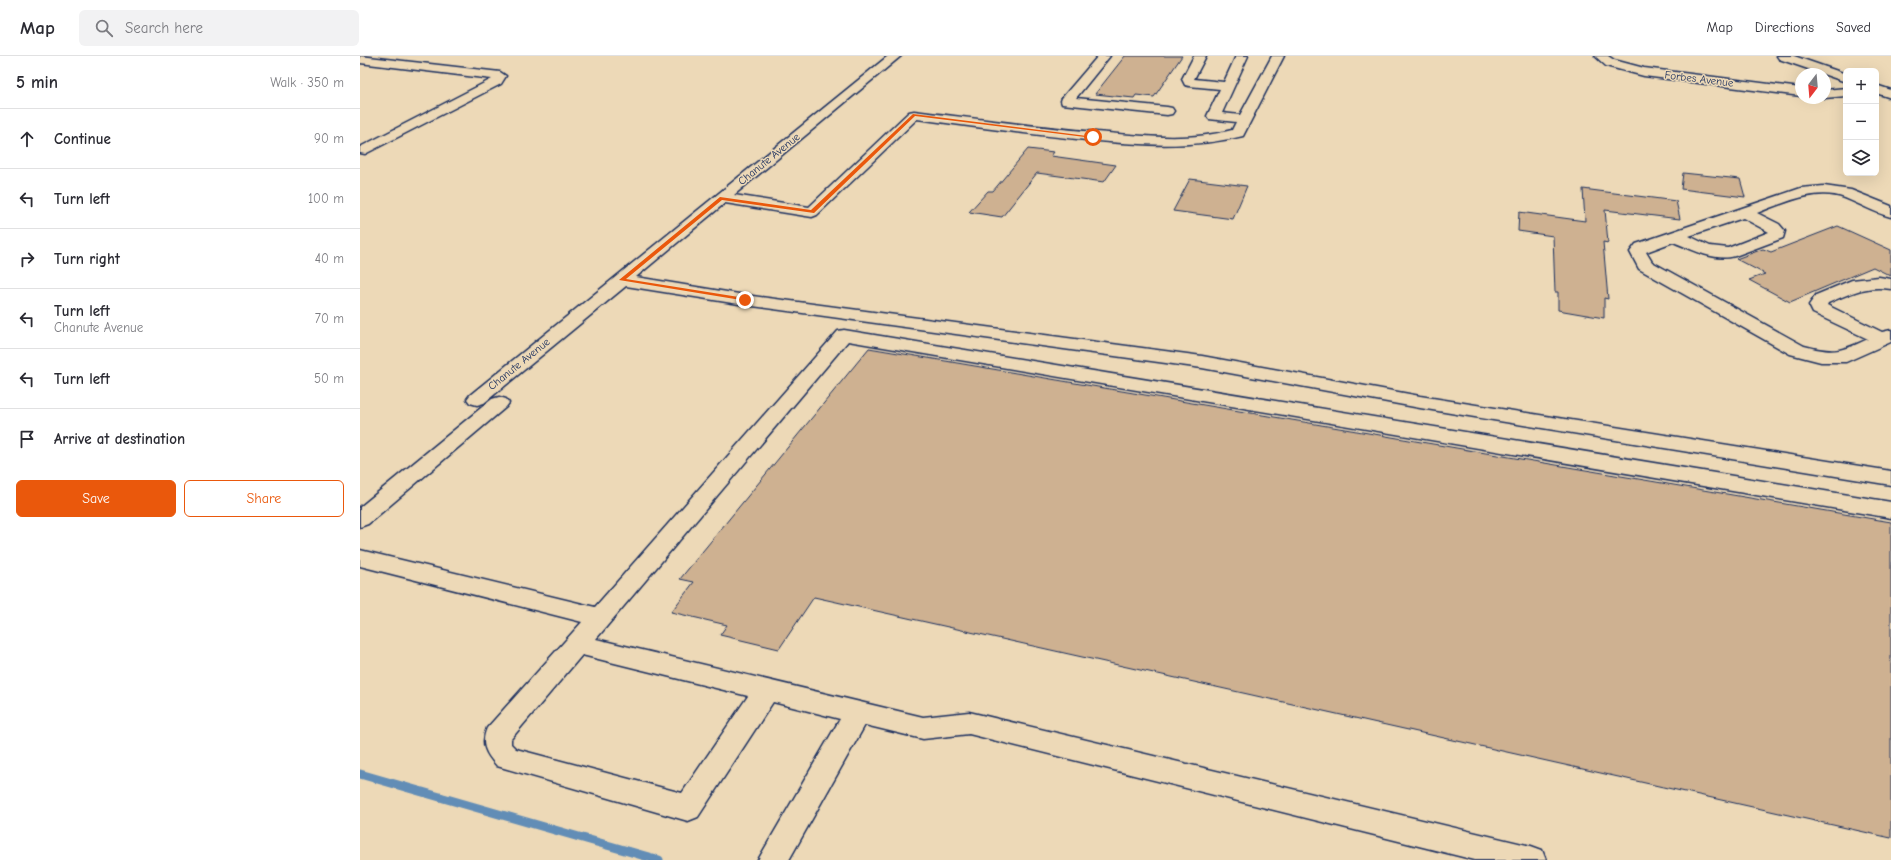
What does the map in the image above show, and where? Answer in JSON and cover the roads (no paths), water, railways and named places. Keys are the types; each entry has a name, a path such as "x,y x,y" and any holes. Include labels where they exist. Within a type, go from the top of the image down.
{"street":[{"name":"Chanute Avenue","path":"477,399 895,56"},
{"path":"1104,56 1067,101 1167,111"},
{"path":"1200,56 1188,79 1189,82 1227,86"},
{"path":"1242,56 1214,116 1244,119"},
{"path":"722,198 812,212 914,115 1093,137 1166,142 1201,141 1224,138 1238,133 1278,56"},
{"name":"Forbes Avenue","path":"1601,56 1610,63 1644,72 1795,91"},
{"path":"1788,57 1843,77"},
{"path":"360,59 500,76 497,81 362,151"},
{"path":"1879,90 1891,94"},
{"path":"1831,93 1843,92"},
{"path":"1887,337 1846,356 1821,356 1797,350 1645,265 1638,252 1642,247 1806,191 1824,190 1846,193 1891,212"},
{"path":"1674,236 1707,250 1729,253 1777,235 1777,231 1773,227 1744,212"},
{"path":"622,280 745,300 1202,362 1420,402 1891,478"},
{"path":"1887,337 1819,309 1818,305 1822,299 1858,284 1879,282 1891,284"},
{"path":"767,690 688,808 507,758 498,748 497,736 844,335 1891,510"},
{"path":"360,518 499,403"},
{"path":"360,558 600,617"},
{"path":"577,644 923,728 970,723 1531,860"},
{"path":"773,860 858,712"}],"waterway":[{"path":"360,774 659,860"}]}
